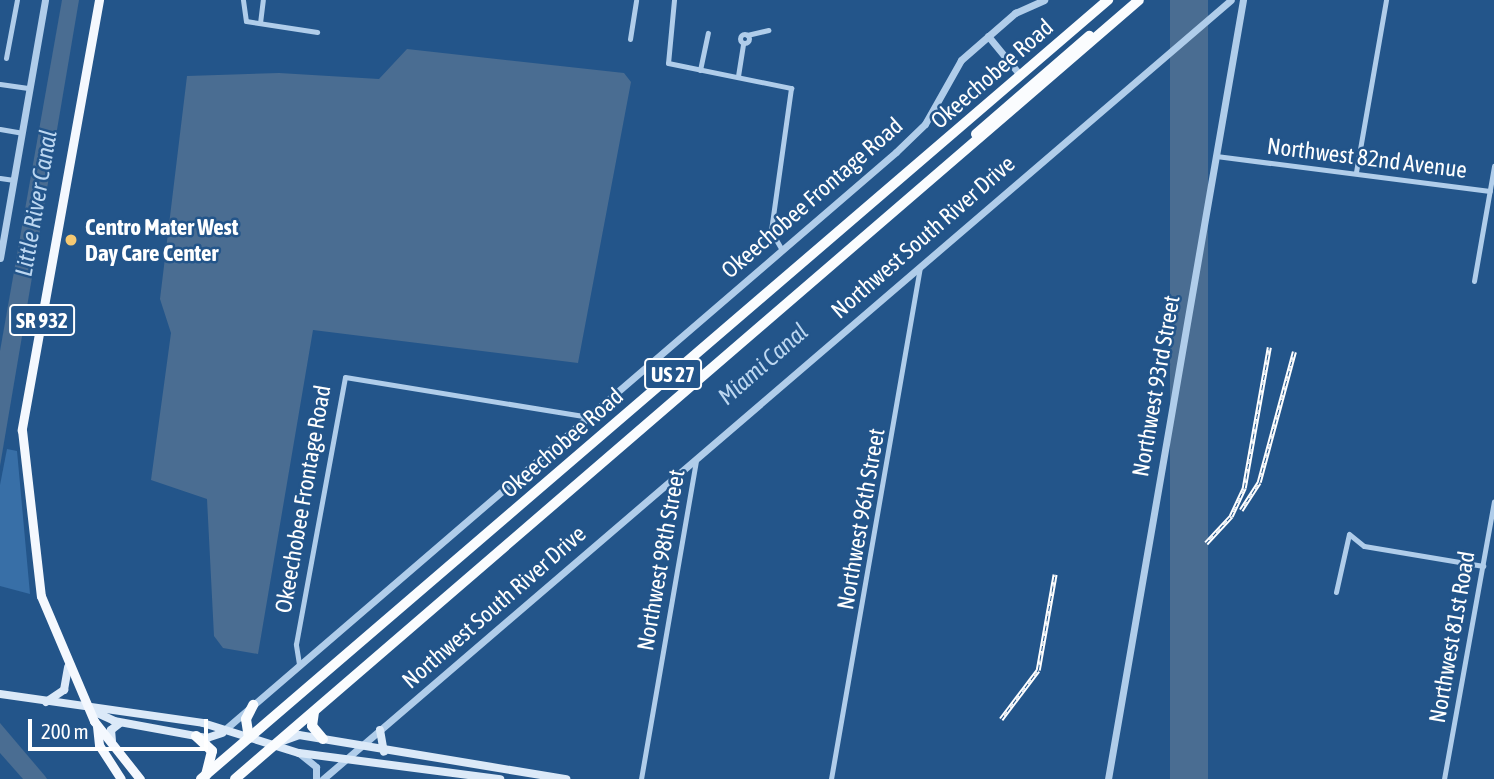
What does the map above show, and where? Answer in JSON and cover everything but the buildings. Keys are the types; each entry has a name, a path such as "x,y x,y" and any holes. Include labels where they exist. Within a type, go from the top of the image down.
{"highway":[{"name":"Okeechobee Road","path":"203,777 1108,0"},
{"name":"Okeechobee Road","path":"235,779 1139,0"},
{"path":"931,179 1015,96 1139,0"},
{"path":"1015,96 1020,75 1043,72"},
{"path":"249,738 246,719 253,705"},
{"path":"314,711 312,733 323,739"},
{"path":"196,736 212,751 203,777"}],"main road":[{"name":"SR 932","path":"99,0 22,430 33,561 68,667 97,726 140,779"},
{"path":"46,702 64,690 68,667"},
{"path":"0,694 88,709 166,718 222,733 277,743 294,752 500,779"},
{"path":"88,709 120,723 196,736 222,733"},
{"path":"134,725 166,718"},
{"path":"111,741 111,730 120,723"},
{"name":"SR 932","path":"97,726 99,745 122,779"},
{"path":"380,730 384,752"},
{"path":"277,743 312,733"},
{"path":"323,739 384,752 566,779"},
{"path":"122,779 123,756"}],"street":[{"path":"6,58 17,0"},
{"path":"0,258 46,0"},
{"path":"243,0 242,18 317,32"},
{"path":"260,23 263,0"},
{"path":"630,39 636,0"},
{"path":"674,0 666,61 791,88 771,230 782,250"},
{"name":"Okeechobee Frontage Road","path":"222,733 919,131 951,70 1026,6 1044,0"},
{"name":"Northwest South River Drive","path":"319,778 380,730 1231,0"},
{"name":"Northwest 93rd Street","path":"1108,779 1244,0"},
{"path":"1356,172 1386,0"},
{"path":"738,76 743,43 749,32 768,30"},
{"path":"700,70 708,33"},
{"path":"0,35 10,37"},
{"path":"988,36 1020,75"},
{"path":"0,84 30,88"},
{"path":"0,129 22,133"},
{"name":"Northwest 82nd Avenue","path":"1216,156 1490,191 1494,166"},
{"path":"0,178 14,180"},
{"path":"1474,281 1490,191"},
{"name":"Northwest 96th Street","path":"831,779 921,264"},
{"name":"Okeechobee Frontage Road","path":"299,664 296,644 345,377 588,416"},
{"name":"Northwest 98th Street","path":"641,779 696,460"},
{"name":"Northwest 81st Road","path":"1444,779 1494,501"},
{"path":"1336,592 1349,534 1364,546 1482,566"},
{"path":"294,752 319,778"}],"shaded area":[{"path":"7,449 17,451 30,594 0,586 0,485"}],"water":[{"name":"Little River Canal","path":"62,0 79,0 0,466 0,351"},
{"path":"1170,0 1208,0 1208,779 1170,779"},
{"path":"407,49 624,73 631,82 578,363 313,330 258,654 223,648 214,636 207,499 151,480 171,333 160,299 187,76 279,73 379,79"},
{"path":"0,723 47,779 23,779 0,753"}],"railway":[{"path":"1206,543 1231,516 1244,488 1269,347"},
{"path":"1241,510 1259,482 1294,352"},
{"path":"1001,719 1038,670 1055,574"}],"place":[{"name":"Centro Mater West Day Care Center","path":"71,240"}],"water label":[{"name":"Miami Canal","path":"763,364"}]}
